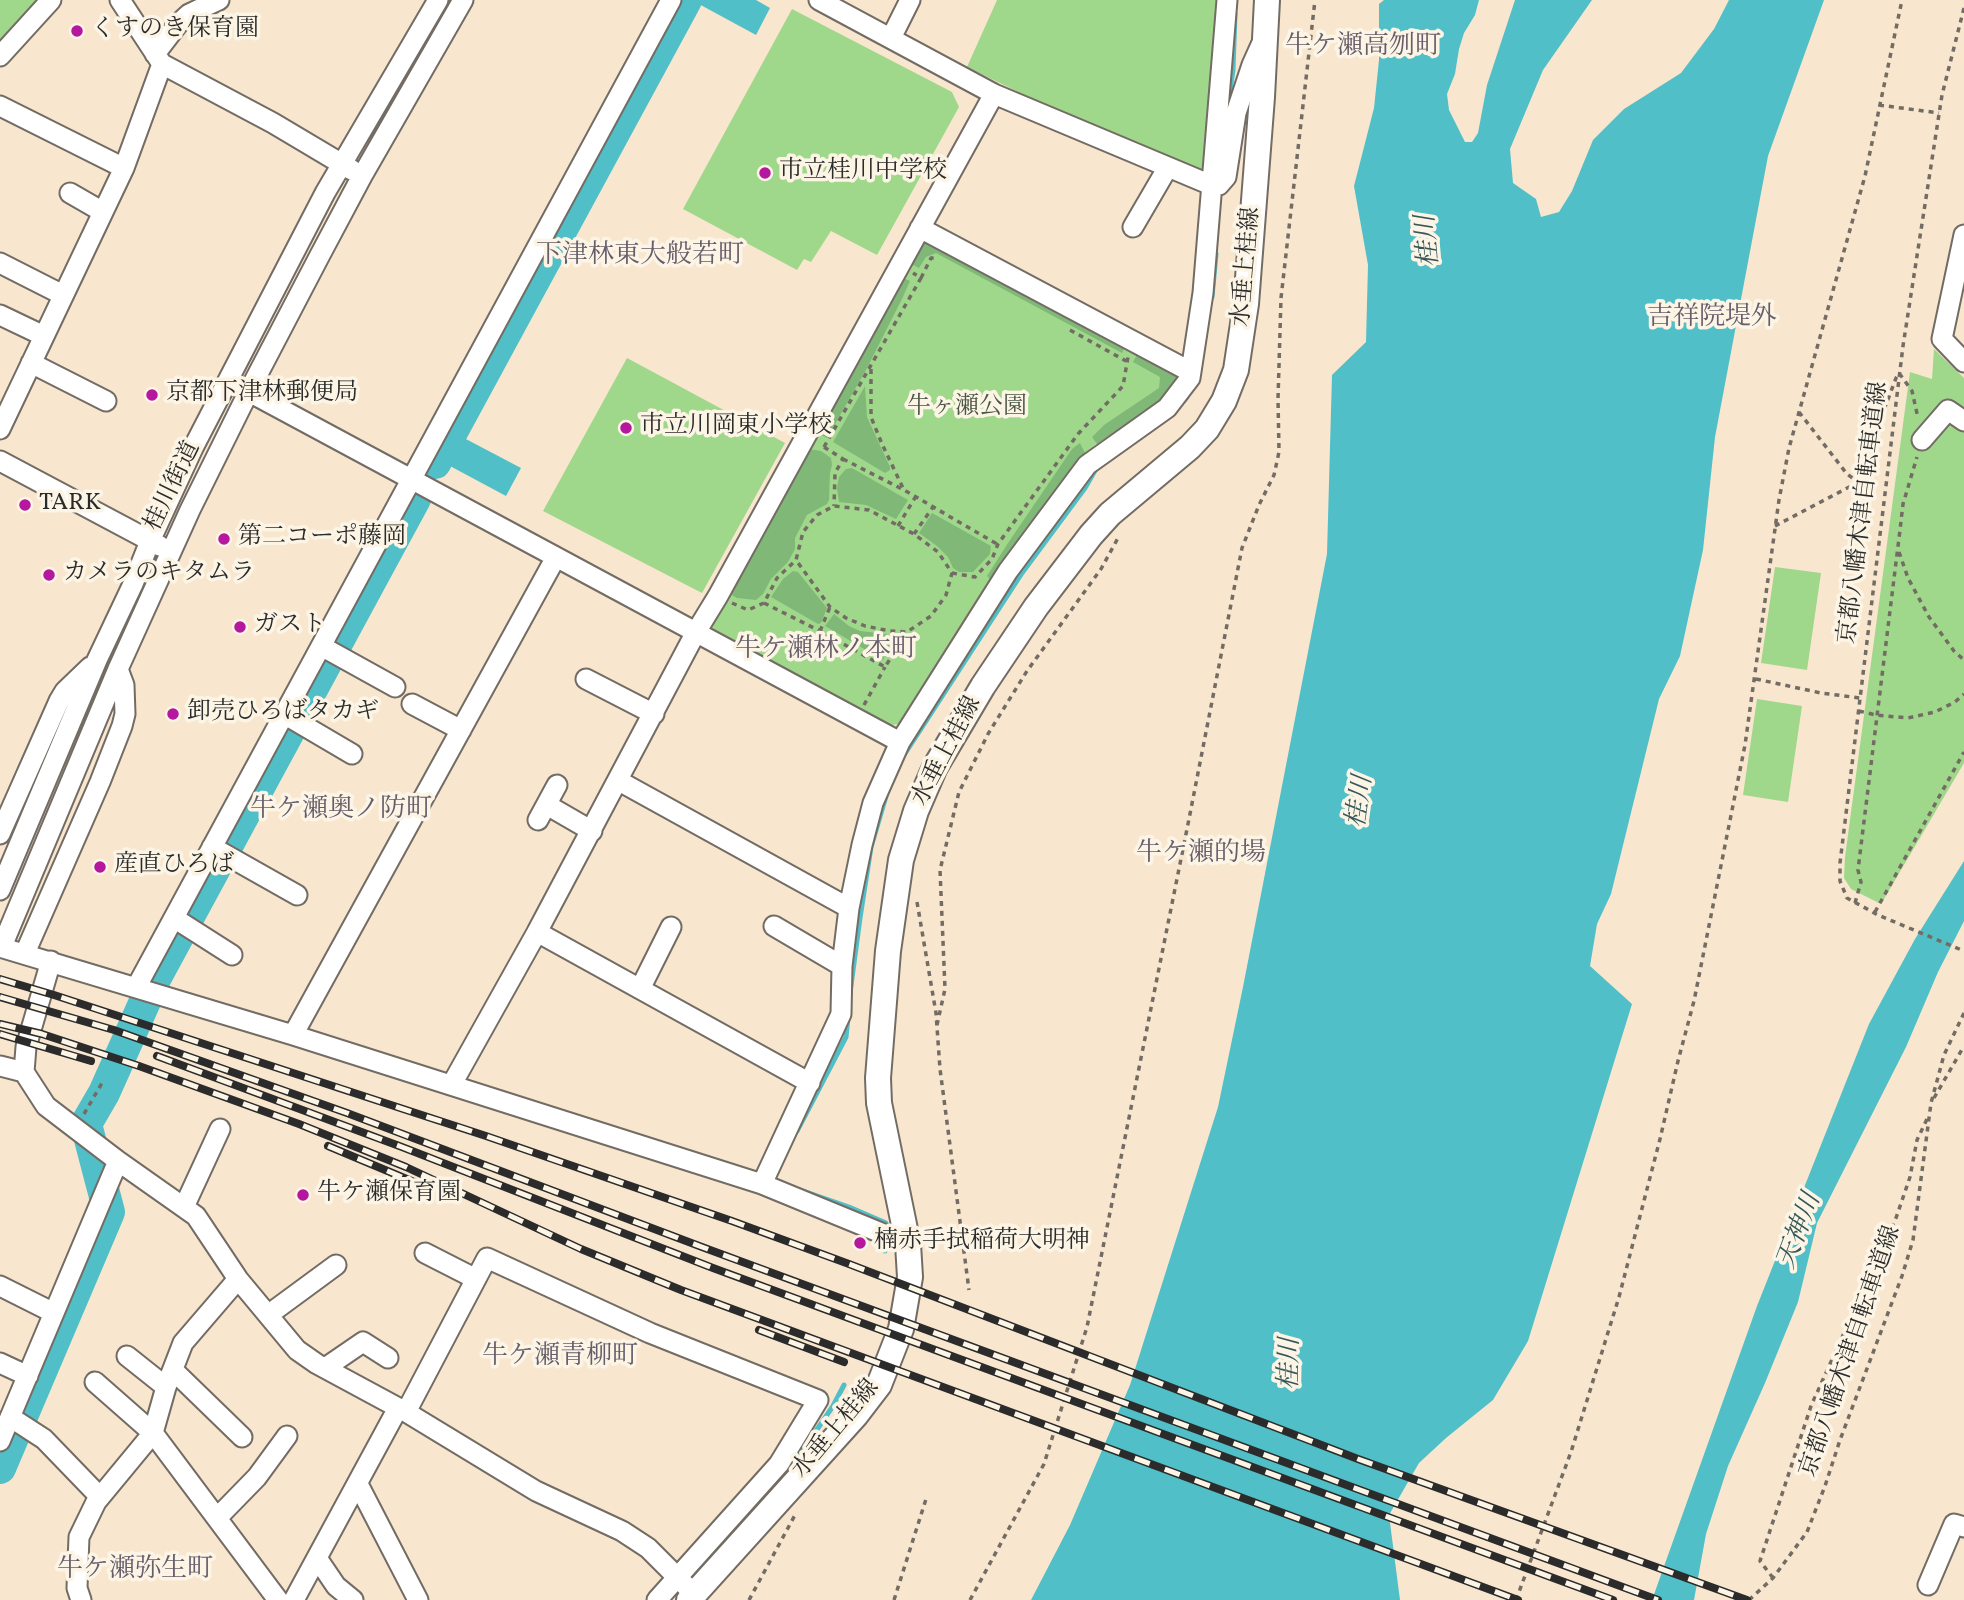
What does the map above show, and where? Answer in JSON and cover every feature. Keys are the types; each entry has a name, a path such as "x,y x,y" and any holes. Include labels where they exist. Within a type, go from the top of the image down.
{"main road":[{"name":"水垂上桂線","path":"687,1589 856,1415 879,1385 901,1329 910,1277 895,1239 877,1078 894,898 901,860 916,811 935,767 983,687 1037,607 1091,535 1131,494 1190,447 1207,429 1224,401 1236,370 1245,314 1267,0"}],"street":[{"path":"0,56 51,0"},
{"path":"120,0 158,59 362,176"},
{"path":"0,429 124,168 158,59 178,24 190,14 219,0"},
{"name":"桂川街道","path":"0,890 97,660 193,448 325,193 438,0"},
{"name":"桂川街道","path":"3,943 118,669 171,551 249,391 362,176 463,0"},
{"path":"143,989 174,918 212,846 671,0"},
{"path":"819,0 994,94 1168,167 1219,182"},
{"path":"891,38 910,0"},
{"path":"1219,182 1216,117 1222,79 1227,0"},
{"path":"762,1184 841,1014 842,966 849,908 862,845 873,803 900,742 1008,571 1087,464 1167,408 1190,378 1219,182 1236,113 1266,34"},
{"path":"452,1084 619,781 696,632 994,94"},
{"path":"0,106 124,168"},
{"path":"1133,227 1168,167"},
{"path":"70,192 103,212"},
{"path":"920,228 1191,372"},
{"path":"1964,235 1942,339 1964,362"},
{"path":"0,263 64,295"},
{"path":"0,315 44,336"},
{"path":"31,363 106,401"},
{"path":"228,380 900,742"},
{"path":"1922,440 1948,410 1964,421"},
{"path":"0,461 171,551"},
{"path":"293,1035 556,557"},
{"path":"321,646 396,687"},
{"path":"0,834 59,701 65,691 97,660"},
{"path":"25,953 122,726 125,714 124,685 118,669"},
{"path":"586,679 654,714"},
{"path":"412,704 461,730"},
{"path":"284,715 352,754"},
{"path":"619,781 849,908"},
{"path":"557,785 542,813 592,831"},
{"path":"212,846 297,895"},
{"path":"174,918 232,955"},
{"path":"774,926 842,966"},
{"path":"640,989 671,927"},
{"path":"537,932 810,1083"},
{"path":"3,943 25,953 452,1084 762,1184 895,1239"},
{"path":"51,961 26,1047 24,1072 46,1106 117,1161 197,1216 238,1279 296,1350 536,1491 622,1531 648,1548 687,1589"},
{"path":"0,1066 24,1072"},
{"path":"184,1208 220,1129"},
{"path":"0,1441 117,1161"},
{"path":"425,1253 476,1279"},
{"path":"294,1600 488,1258 650,1333 818,1400 779,1464 687,1589 657,1600"},
{"path":"268,1315 336,1265"},
{"path":"81,1600 77,1588 79,1537 100,1497 153,1433 183,1343 238,1279"},
{"path":"0,1286 54,1313"},
{"path":"325,1368 363,1342 388,1358"},
{"path":"127,1356 170,1379 242,1437"},
{"path":"0,1363 28,1376"},
{"path":"95,1382 153,1433 278,1600"},
{"path":"10,1417 44,1439 100,1497"},
{"path":"217,1518 257,1477 287,1436"},
{"path":"358,1484 418,1600"},
{"path":"1928,1585 1954,1524 1964,1527"},
{"path":"317,1558 336,1586 353,1600"}],"path":[{"path":"970,1600 1044,1464 1087,1327 1242,548 1274,475 1279,452 1281,298 1315,0"},
{"path":"1516,1600 1571,1452 1619,1297 1694,1001 1745,746 1775,526 1789,448 1865,176 1902,0"},
{"name":"京都八幡木津自転車道線","path":"1856,903 1847,898 1840,881 1840,863 1899,373 1942,95 1964,8"},
{"path":"1880,105 1939,113"},
{"path":"824,447 931,258 938,257"},
{"path":"899,266 921,278"},
{"path":"1067,329 1126,362"},
{"path":"951,573 975,577 992,559 998,544 1078,434 1123,386 1126,362 1134,341"},
{"path":"871,366 871,417 904,490"},
{"path":"1775,526 1853,485 1899,373 1912,391 1922,440 1903,504 1858,870 1861,882 1856,903 1964,951"},
{"path":"1798,412 1847,474 1855,480"},
{"path":"806,436 998,544"},
{"path":"834,506 835,473 843,459"},
{"path":"898,526 916,496"},
{"path":"718,596 748,610 764,603 777,578 796,560 803,532 817,515 834,506 869,510 914,534 938,552 951,573 946,596 931,616 907,632 856,718"},
{"path":"914,534 933,506"},
{"path":"937,1026 945,989 940,870 959,792 988,734 1027,671 1101,569 1119,536"},
{"path":"1898,550 1908,578 1929,617 1964,660"},
{"path":"796,560 831,607 846,618 864,626 907,632"},
{"path":"764,603 885,667"},
{"path":"820,631 831,607"},
{"path":"1755,679 1860,698"},
{"path":"1859,710 1876,715 1908,718 1935,712 1964,694"},
{"path":"1876,914 1964,752"},
{"path":"894,898 917,902 937,1026 940,1069 969,1290"},
{"name":"京都八幡木津自転車道線","path":"1749,1600 1773,1577 1807,1532 1902,1276 1913,1240 1931,1103 1944,1055 1964,1013"},
{"path":"1931,1103 1964,1046"},
{"path":"76,1128 103,1083"},
{"path":"1773,1577 1760,1561 1811,1406 1896,1218 1910,1177 1917,1140 1928,1116"},
{"path":"894,1600 926,1499"},
{"path":"749,1600 795,1516"}],"green space":[{"path":"0,0 40,0 0,41"},
{"path":"997,0 1217,0 1205,166 1198,172 1045,105 967,67"},
{"path":"792,9 952,92 959,107 877,255 831,231 811,262 804,259 797,270 683,209"},
{"name":"牛ヶ瀬公園","path":"929,240 1171,368 1178,378 1085,453 903,724 890,725 714,633 710,622 918,246"},
{"path":"929,240 1126,344 1122,353 936,253 926,257 919,268 909,263 918,246"},
{"path":"903,278 910,281 902,299 827,438 818,433"},
{"path":"1934,349 1964,378 1964,763 1881,904 1851,889 1844,878 1845,857 1910,372 1932,379"},
{"path":"1139,351 1171,368 1178,378 1163,399 1097,444 1092,437 1104,425 1159,388 1160,377 1133,362"},
{"path":"627,358 785,443 702,593 543,511"},
{"path":"865,386 867,417 890,467 885,473 833,442"},
{"path":"1080,443 1085,453 996,579 991,580 987,576 1008,543 1072,449"},
{"path":"810,449 821,451 831,458 829,500 827,504 807,515 795,538 795,549 788,562 771,579 763,594 756,600 737,598 730,594"},
{"path":"852,468 908,500 896,519 866,505 839,502 839,477 846,469"},
{"path":"932,513 991,546 990,554 973,572 959,572 953,568 948,557 919,533"},
{"path":"1775,567 1821,573 1807,670 1761,663"},
{"path":"793,571 798,572 827,608 821,623 818,624 771,597 783,579"},
{"path":"834,614 860,631 887,634 894,638 883,660 825,626"},
{"path":"1757,699 1802,706 1788,802 1743,795"}],"water":[{"path":"699,0 756,0 770,8 756,35 697,3"},
{"name":"桂川","path":"1384,0 1479,0 1475,15 1464,33 1455,74 1447,94 1449,110 1465,142 1472,142 1478,133 1487,85 1515,0 1592,0 1543,70 1510,149 1513,183 1536,199 1541,217 1559,212 1572,191 1593,140 1624,109 1681,73 1714,29 1729,0 1824,0 1768,156 1715,437 1703,550 1680,656 1659,699 1611,894 1597,924 1590,966 1632,1004 1528,1341 1493,1400 1419,1463 1389,1515 1400,1600 1031,1600 1070,1525 1130,1385 1218,1107 1327,554 1332,375 1366,342 1368,265 1354,186 1374,108 1379,60 1379,4"},
{"path":"464,438 521,468 506,496 450,466"},
{"name":"天神川","path":"1964,861 1964,921 1938,972 1906,1047 1817,1223 1798,1302 1728,1466 1706,1534 1694,1600 1652,1600 1757,1306 1869,1024 1915,939"}],"waterway":[{"path":"435,463 686,0"},
{"path":"1227,112 1233,70 1235,14"},
{"path":"1212,297 1216,254"},
{"path":"1173,413 1187,397"},
{"path":"904,755 1022,573 1085,488 1097,467"},
{"path":"0,1468 109,1212 86,1124 104,1093 155,979 415,499"},
{"path":"850,993 871,847 886,796"},
{"path":"797,1131 846,1037 848,1017"},
{"path":"800,1190 886,1223 886,1230"},
{"path":"885,1251 886,1239"},
{"path":"696,1570 788,1472 833,1406 844,1385"}],"railway":[{"path":"0,979 486,1136 732,1221 1358,1459 1747,1600"},
{"path":"0,997 114,1030 347,1113 1658,1600"},
{"path":"0,1024 42,1034 139,1066 299,1124 406,1167 581,1249 681,1290 1518,1600"},
{"path":"0,1034 91,1061"},
{"path":"157,1056 402,1147 713,1268 1613,1600"},
{"path":"328,1146 421,1185"},
{"path":"759,1330 844,1362"}],"place":[{"name":"くすのき保育園","path":"77,31"},
{"name":"市立桂川中学校","path":"765,173"},
{"name":"京都下津林郵便局","path":"152,395"},
{"name":"市立川岡東小学校","path":"626,428"},
{"name":"TARK","path":"25,505"},
{"name":"第二コーポ藤岡","path":"224,539"},
{"name":"カメラのキタムラ","path":"49,575"},
{"name":"ガスト","path":"240,627"},
{"name":"卸売ひろばタカギ","path":"173,714"},
{"name":"産直ひろば","path":"100,867"},
{"name":"牛ケ瀬保育園","path":"303,1195"},
{"name":"楠赤手拭稲荷大明神","path":"860,1243"}],"district":[{"name":"牛ケ瀬高刎町","path":"1363,48"},
{"name":"下津林東大般若町","path":"640,257"},
{"name":"吉祥院堤外","path":"1712,319"},
{"name":"牛ケ瀬林ノ本町","path":"826,651"},
{"name":"牛ケ瀬奥ノ防町","path":"341,811"},
{"name":"牛ケ瀬的場","path":"1201,855"},
{"name":"牛ケ瀬青柳町","path":"560,1358"},
{"name":"牛ケ瀬弥生町","path":"135,1571"}]}
